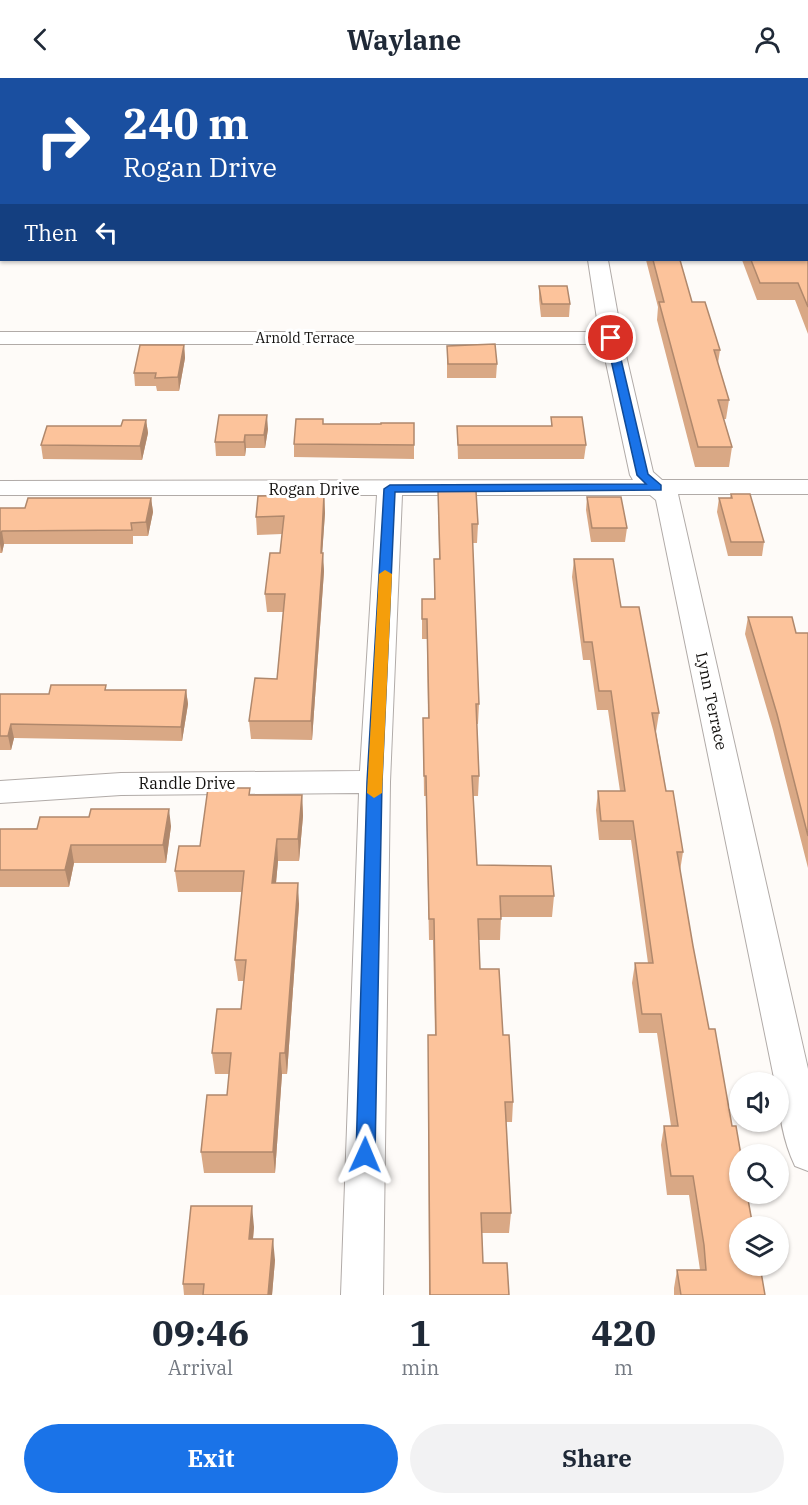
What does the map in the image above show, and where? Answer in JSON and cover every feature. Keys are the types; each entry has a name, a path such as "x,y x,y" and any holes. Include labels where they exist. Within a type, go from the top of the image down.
{"street":[{"name":"Lynn Terrace","path":"598,261 611,338 642,475 669,498 808,1154"},
{"name":"Arnold Terrace","path":"0,338 611,338"},
{"name":"Rogan Drive","path":"0,488 808,488"},
{"path":"362,1295 375,782 390,489"},
{"name":"Randle Drive","path":"0,792 120,784 375,782"}],"building":[{"path":"653,261 680,261 692,302 705,302 720,350 714,350 729,400 718,400 732,447 698,447 659,302 664,302"},
{"path":"751,261 808,261 808,307 798,283 760,283"},
{"path":"539,286 567,286 570,304 542,304"},
{"path":"495,344 497,364 448,364 447,346"},
{"path":"140,345 184,345 178,377 155,378 156,373 134,373"},
{"path":"219,415 267,415 264,435 245,435 244,442 215,442"},
{"path":"551,417 582,417 586,445 458,445 457,426 552,426"},
{"path":"296,419 323,419 323,424 414,423 414,445 294,444"},
{"path":"123,420 146,420 140,446 41,445 47,426 121,426"},
{"path":"438,491 476,491 478,524 472,524 479,704 476,704 479,776 472,776 477,865 551,866 554,896 500,896 501,919 478,919 480,969 499,969 503,1035 509,1035 513,1102 505,1102 511,1213 481,1213 483,1263 507,1263 509,1295 430,1295 428,1035 436,1035 434,919 429,919 426,776 424,776 423,718 429,718 427,619 422,619 422,599 435,599 434,559 440,559"},
{"path":"731,494 750,494 764,542 731,542 719,498 732,498"},
{"path":"324,495 321,553 323,553 311,721 249,721 255,678 277,679 285,594 265,594 270,553 280,553 284,516 256,517 258,496"},
{"path":"587,497 621,497 627,528 592,528"},
{"path":"28,498 151,498 146,522 131,523 132,530 2,531 0,535 0,508 25,508"},
{"path":"574,559 613,559 621,607 639,607 659,713 652,713 666,791 673,791 683,852 677,852 693,946 709,1029 715,1029 729,1109 729,1132 737,1132 739,1144 729,1144 729,1204 749,1204 751,1216 729,1216 729,1276 762,1276 765,1295 681,1295 677,1270 706,1270 704,1245 693,1176 671,1176 664,1126 678,1126 661,1014 642,1014 635,963 653,963 633,821 601,821 598,791 625,791 611,691 599,691 592,642 584,642"},
{"path":"748,617 792,617 796,633 808,633 808,836 777,714"},
{"path":"51,685 106,685 105,690 186,690 181,727 11,724 8,736 0,736 0,694 49,694"},
{"path":"208,788 250,788 249,795 302,795 298,839 277,839 272,883 298,883 285,1053 280,1053 273,1152 201,1152 207,1095 227,1095 231,1053 212,1053 217,1009 241,1009 246,960 235,960 244,871 175,871 179,846 200,846"},
{"path":"91,809 169,809 163,845 71,845 65,870 0,870 0,829 37,829 40,817 89,817"},
{"path":"191,1206 252,1206 249,1239 273,1239 268,1295 203,1295 204,1284 183,1284"}],"slow traffic":[{"path":"374,793 385,574"}],"route":[{"path":"365,1155 375,782 390,489 657,488 642,475 611,338"}]}
